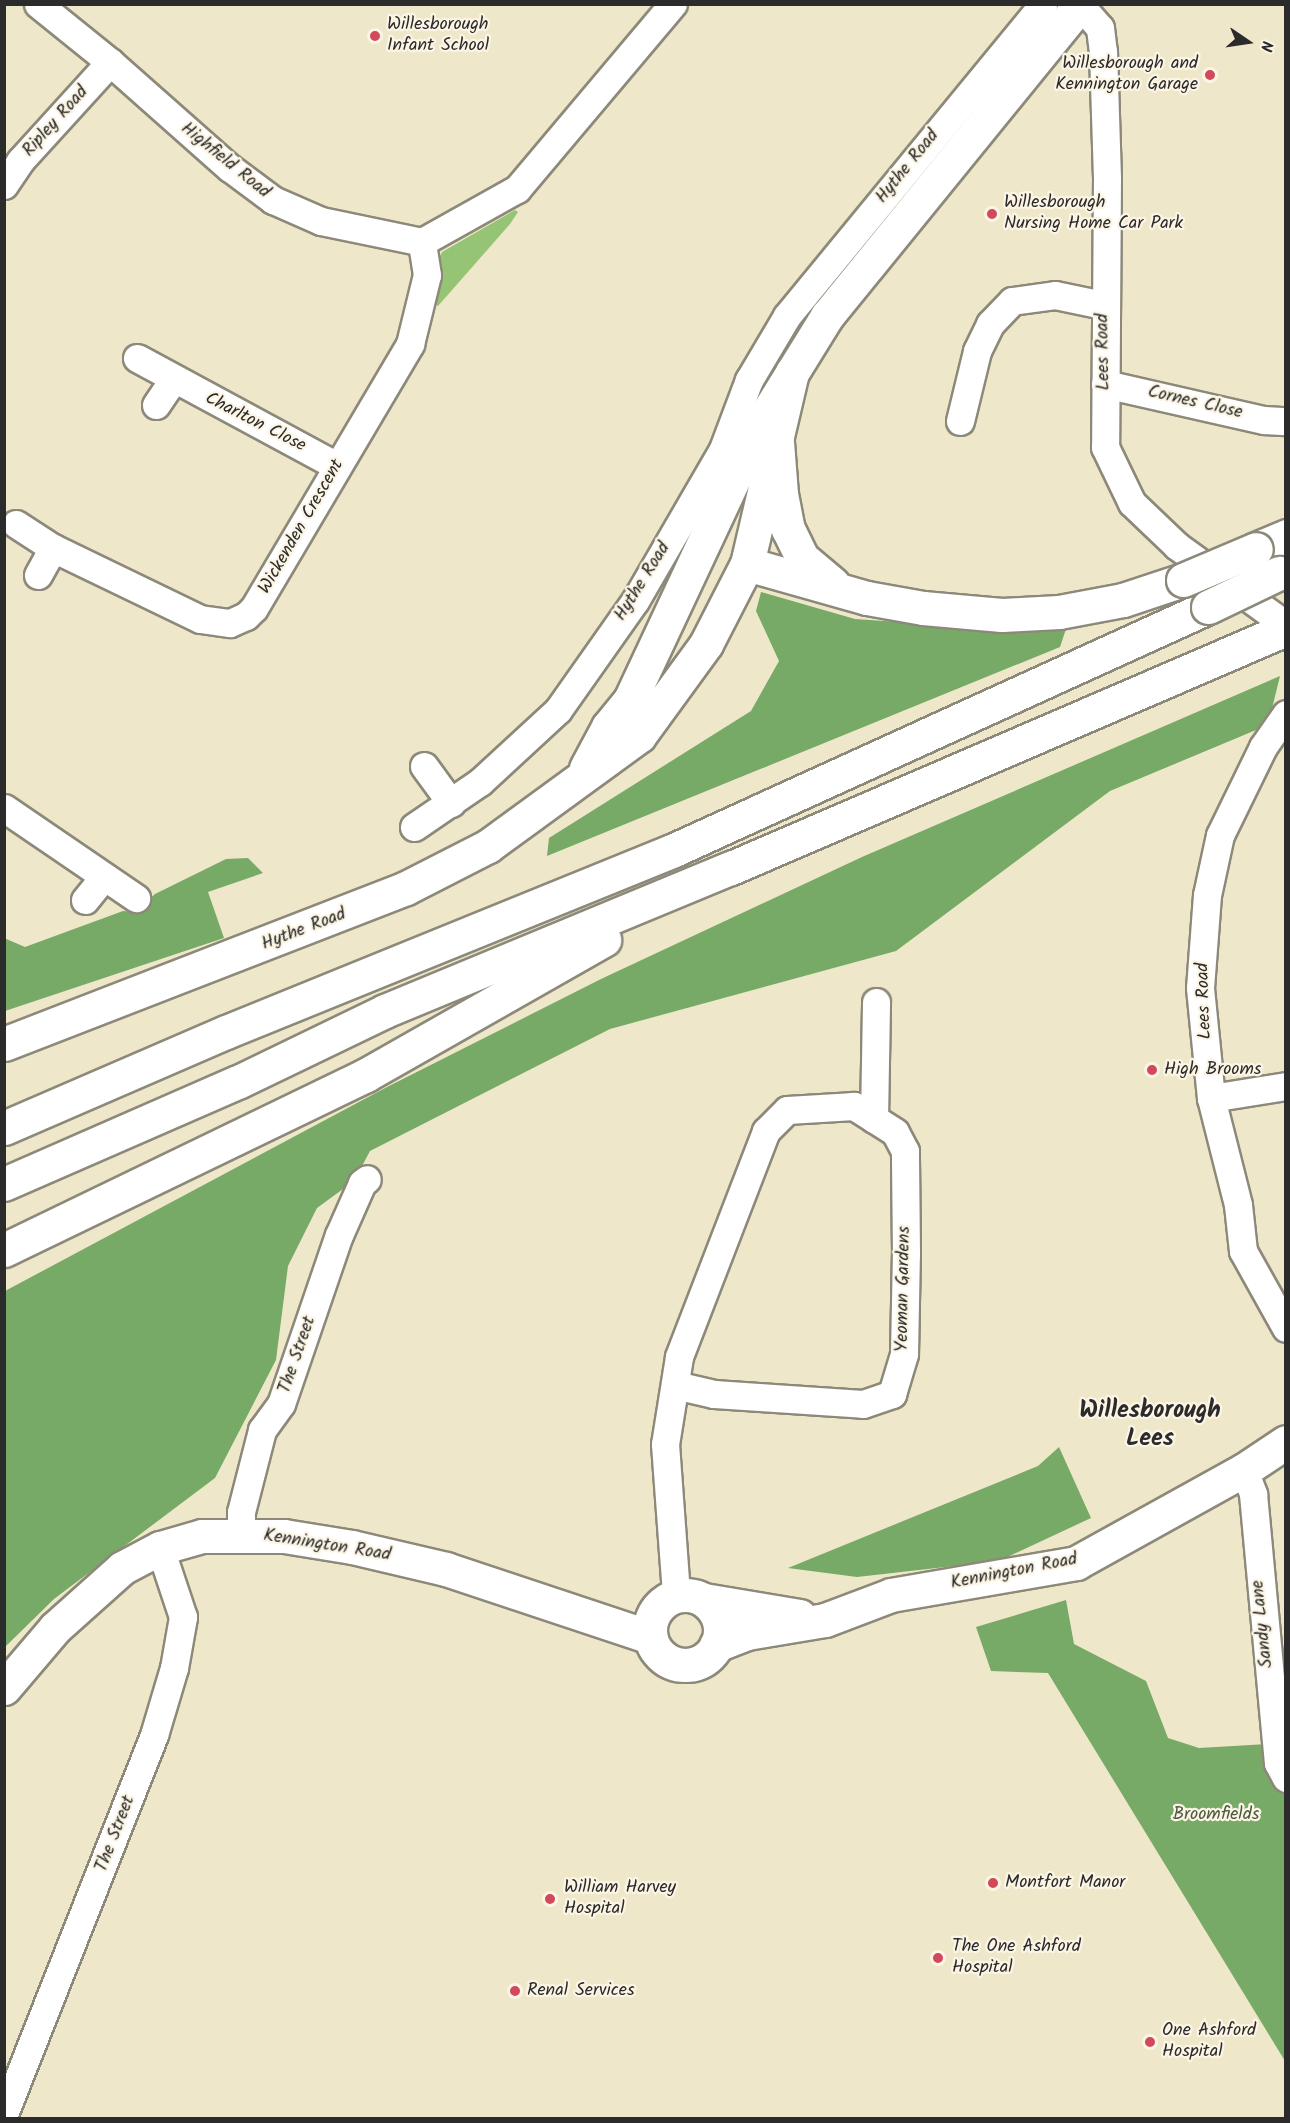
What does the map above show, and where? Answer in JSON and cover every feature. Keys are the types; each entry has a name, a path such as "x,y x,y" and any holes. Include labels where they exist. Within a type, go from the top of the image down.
{"main road":[{"name":"Hythe Road","path":"582,776 609,727 630,700 756,431 827,316 1000,79 1080,5"},
{"name":"Hythe Road","path":"4,1044 406,888 488,846 639,736 668,701 706,644 747,564 792,372"},
{"path":"777,442 781,494 788,529 802,558 839,589"},
{"path":"630,700 673,657 721,573 733,564 747,564 839,589 923,608 1002,615 1059,612 1123,600 1183,580 1286,536"},
{"path":"4,1128 226,1032 674,850 1208,607 1282,571"},
{"path":"4,1184 238,1082 386,1011 731,868 1254,644 1286,627"},
{"path":"4,1250 366,1075 731,868"},
{"name":"Kennington Road","path":"671,1611 661,1657 681,1665 701,1661 716,1645 747,1633 825,1620 891,1595 1076,1563 1244,1470 1286,1442"},
{"name":"Kennington Road","path":"4,1688 80,1603 122,1568 160,1548 202,1536 241,1534 284,1536 373,1552 446,1569 589,1616 671,1611 825,1620"},
{"path":"671,1611 717,1616 716,1645"}],"street":[{"name":"Highfield Road","path":"38,4 110,62 230,168 273,201 321,221 422,242"},
{"path":"422,242 517,189 673,4"},
{"name":"Hythe Road","path":"414,827 451,803 558,710 635,601 723,449 762,352 787,316 1000,79 1043,4"},
{"name":"Lees Road","path":"1080,5 1100,28 1103,51 1107,178 1103,305 1105,447 1132,502 1177,546 1286,627"},
{"name":"Ripley Road","path":"4,184 20,161 110,62"},
{"name":"Wickenden Crescent","path":"16,524 53,548 200,619 230,623 255,608 410,344 427,275 422,242"},
{"path":"960,421 977,351 990,324 1012,301 1055,295 1103,305"},
{"path":"762,352 792,372"},
{"name":"Charlton Close","path":"137,358 173,380 337,466"},
{"path":"156,405 173,380"},
{"name":"Cornes Close","path":"1105,384 1264,420 1286,421"},
{"path":"38,575 53,548"},
{"name":"Lees Road","path":"1286,714 1263,747 1220,835 1207,895 1200,988 1211,1098 1238,1205 1243,1251 1286,1328"},
{"path":"424,766 451,803"},
{"path":"4,808 103,878 136,898"},
{"path":"85,900 103,878"},
{"path":"874,1119 876,1002"},
{"path":"1211,1098 1286,1086"},
{"name":"Yeoman Gardens","path":"671,1611 665,1444 679,1357 766,1131 778,1115 797,1108 854,1106 895,1132 904,1151 904,1354 892,1394 863,1404 714,1394 675,1385"},
{"name":"The Street","path":"241,1534 241,1512 262,1430 281,1404 339,1235 362,1183 368,1179"},
{"name":"Sandy Lane","path":"1244,1470 1253,1494 1278,1763 1286,1778"},
{"name":"The Street","path":"4,2114 146,1756 174,1668 183,1617 160,1548"}],"green space":[{"path":"515,210 518,212 510,224 438,306 433,303 438,260 442,252"},
{"path":"761,592 855,619 972,627 1067,626 1060,647 547,856 549,838 751,711 779,661 756,611"},
{"path":"1280,676 1268,725 1110,791 896,951 610,1029 370,1151 354,1181 317,1208 288,1266 276,1360 215,1478 54,1599 5,1647 5,1291 387,1087 601,979 862,857"},
{"path":"248,858 263,873 208,892 224,938 5,1011 4,938 25,947 123,911 134,912 155,894 226,859"},
{"path":"1059,1447 1091,1518 999,1561 857,1577 788,1568 1038,1466"},
{"name":"Broomfields","path":"1066,1600 1074,1644 1146,1681 1168,1738 1199,1748 1285,1743 1285,2061 1048,1673 991,1671 976,1627"}],"place":[{"name":"Willesborough Infant School","path":"375,36"},
{"name":"Willesborough and Kennington Garage","path":"1210,75"},
{"name":"Willesborough Nursing Home Car Park","path":"992,214"},
{"name":"High Brooms","path":"1152,1070"},
{"name":"Montfort Manor","path":"993,1883"},
{"name":"William Harvey Hospital","path":"550,1899"},
{"name":"The One Ashford Hospital","path":"938,1958"},
{"name":"Renal Services","path":"515,1991"},
{"name":"One Ashford Hospital","path":"1150,2042"}],"district":[{"name":"Willesborough Lees","path":"1150,1425"}]}
